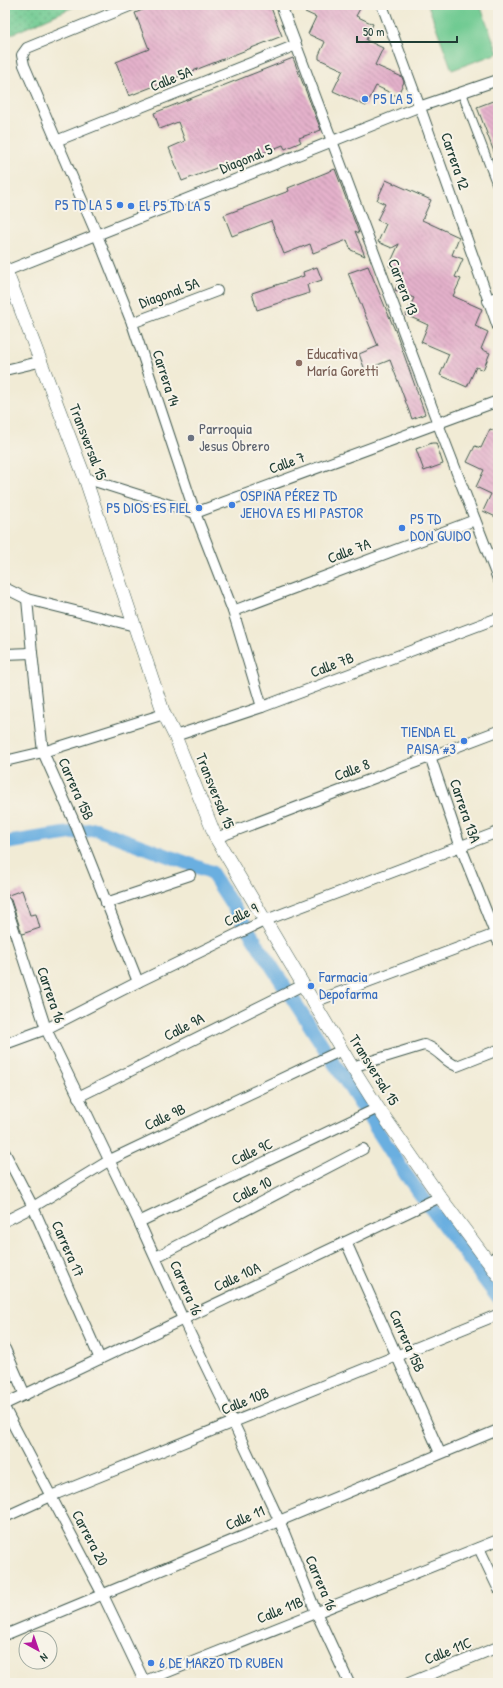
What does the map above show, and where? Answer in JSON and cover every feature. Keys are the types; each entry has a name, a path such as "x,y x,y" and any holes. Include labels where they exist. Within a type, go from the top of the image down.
{"street":[{"name":"Carrera 14","path":"132,5 27,48 22,55 24,65 97,235 132,323 195,512 233,611 262,707"},
{"name":"Carrera 13","path":"281,5 438,423 498,578"},
{"name":"Carrera 12","path":"382,5 420,106 498,327"},
{"name":"Calle 5A","path":"56,141 296,45"},
{"name":"Diagonal 5","path":"5,270 97,235 420,106 498,80"},
{"path":"462,93 498,188"},
{"name":"Transversal 15","path":"5,270 39,362 85,478 164,714 175,736 216,838 298,987 314,1002 334,1054 352,1067 370,1112 436,1199 493,1258 498,1275"},
{"name":"Diagonal 5A","path":"132,323 217,291"},
{"path":"488,301 498,296"},
{"path":"5,370 39,362"},
{"name":"Calle 7","path":"195,512 498,402"},
{"path":"85,478 195,512"},
{"name":"Calle 7A","path":"233,611 475,520"},
{"path":"5,588 27,599 135,626"},
{"name":"Carrera 15B","path":"27,599 44,752 81,837 138,982"},
{"name":"Calle 7B","path":"175,736 262,707 498,618"},
{"path":"5,654 32,653"},
{"path":"5,761 44,752 164,714"},
{"name":"Calle 8","path":"216,838 498,731"},
{"name":"Carrera 13A","path":"430,756 460,845 497,936"},
{"name":"Calle 9","path":"5,1044 46,1029 261,922 460,845 498,832"},
{"path":"106,903 190,875"},
{"name":"Carrera 16","path":"5,902 46,1029 156,1257 183,1319 234,1422 279,1520 316,1612 349,1683"},
{"path":"314,1002 497,936"},
{"name":"Calle 9A","path":"78,1097 298,987"},
{"path":"352,1067 424,1045 432,1047 451,1064 457,1066 498,1050"},
{"name":"Calle 9B","path":"5,1221 33,1207 110,1160 334,1054"},
{"name":"Calle 9C","path":"139,1222 370,1112"},
{"name":"Calle 10","path":"156,1257 363,1149"},
{"name":"Carrera 17","path":"5,1153 33,1207 100,1359"},
{"name":"Calle 10A","path":"5,1404 436,1199"},
{"name":"Carrera 15B","path":"346,1242 440,1453"},
{"name":"Calle 10B","path":"5,1517 51,1496 497,1315"},
{"path":"5,1349 24,1395"},
{"name":"Carrera 20","path":"5,1409 103,1594 143,1682"},
{"name":"Calle 11","path":"5,1635 498,1430"},
{"name":"Calle 11B","path":"143,1682 498,1540"},
{"path":"479,1548 498,1588"},
{"name":"Calle 11C","path":"409,1683 498,1647"}],"green space":[{"path":"5,5 78,5 5,37"},
{"path":"428,5 480,5 498,53 452,70"}],"building":[{"path":"155,5 270,5 282,36 129,96 116,62 149,49 135,13"},
{"path":"290,5 362,5 356,16 373,24 366,40 383,48 375,65 402,77 404,82 397,96 376,86 366,106 333,91 343,70 319,59 319,55 325,42 308,34 316,17"},
{"path":"293,58 321,130 299,138 301,142 285,149 283,145 233,165 232,162 182,181 169,148 185,141 178,122 160,129 154,113"},
{"path":"498,99 498,160 497,160 477,107"},
{"path":"335,169 359,233 355,231 365,256 351,250 347,240 313,253 310,244 284,254 271,221 232,236 224,215 289,191 288,188"},
{"path":"386,180 431,200 422,220 459,237 452,255 463,259 455,277 461,279 453,296 482,309 475,326 488,332 481,349 490,353 483,370 476,367 467,387 440,375 449,354 421,342 428,325 406,315 414,298 395,290 403,273 389,266 399,244 392,248 378,242 386,224 377,220 385,204 377,200"},
{"path":"368,266 397,335 425,414 412,419 390,360 365,370 359,354 378,346 348,273"},
{"path":"317,267 322,280 307,285 309,293 257,310 252,293 304,276 303,272"},
{"path":"490,429 498,432 498,518 483,511 491,494 476,487 484,470 467,462 475,446 481,448"},
{"path":"436,443 443,464 424,471 416,449"},
{"path":"22,890 30,915 36,914 40,928 22,934 11,900 6,896"}],"waterway":[{"path":"5,843 96,829 211,872 406,1175 498,1298"}],"place":[{"name":"P5 LA 5","path":"365,99"},
{"name":"P5 TD LA 5","path":"120,205"},
{"name":"El P5 TD LA 5","path":"131,206"},
{"name":"Educativa María Goretti","path":"299,363"},
{"name":"Parroquia Jesus Obrero","path":"191,438"},
{"name":"OSPINA PÉREZ TD JEHOVA ES MI PASTOR","path":"232,505"},
{"name":"P5 DIOS ES FIEL","path":"199,508"},
{"name":"P5 TD DON GUIDO","path":"402,528"},
{"name":"TIENDA EL PAISA #3","path":"464,741"},
{"name":"Farmacia Depofarma","path":"311,986"},
{"name":"6 DE MARZO TD RUBEN","path":"151,1663"}]}
